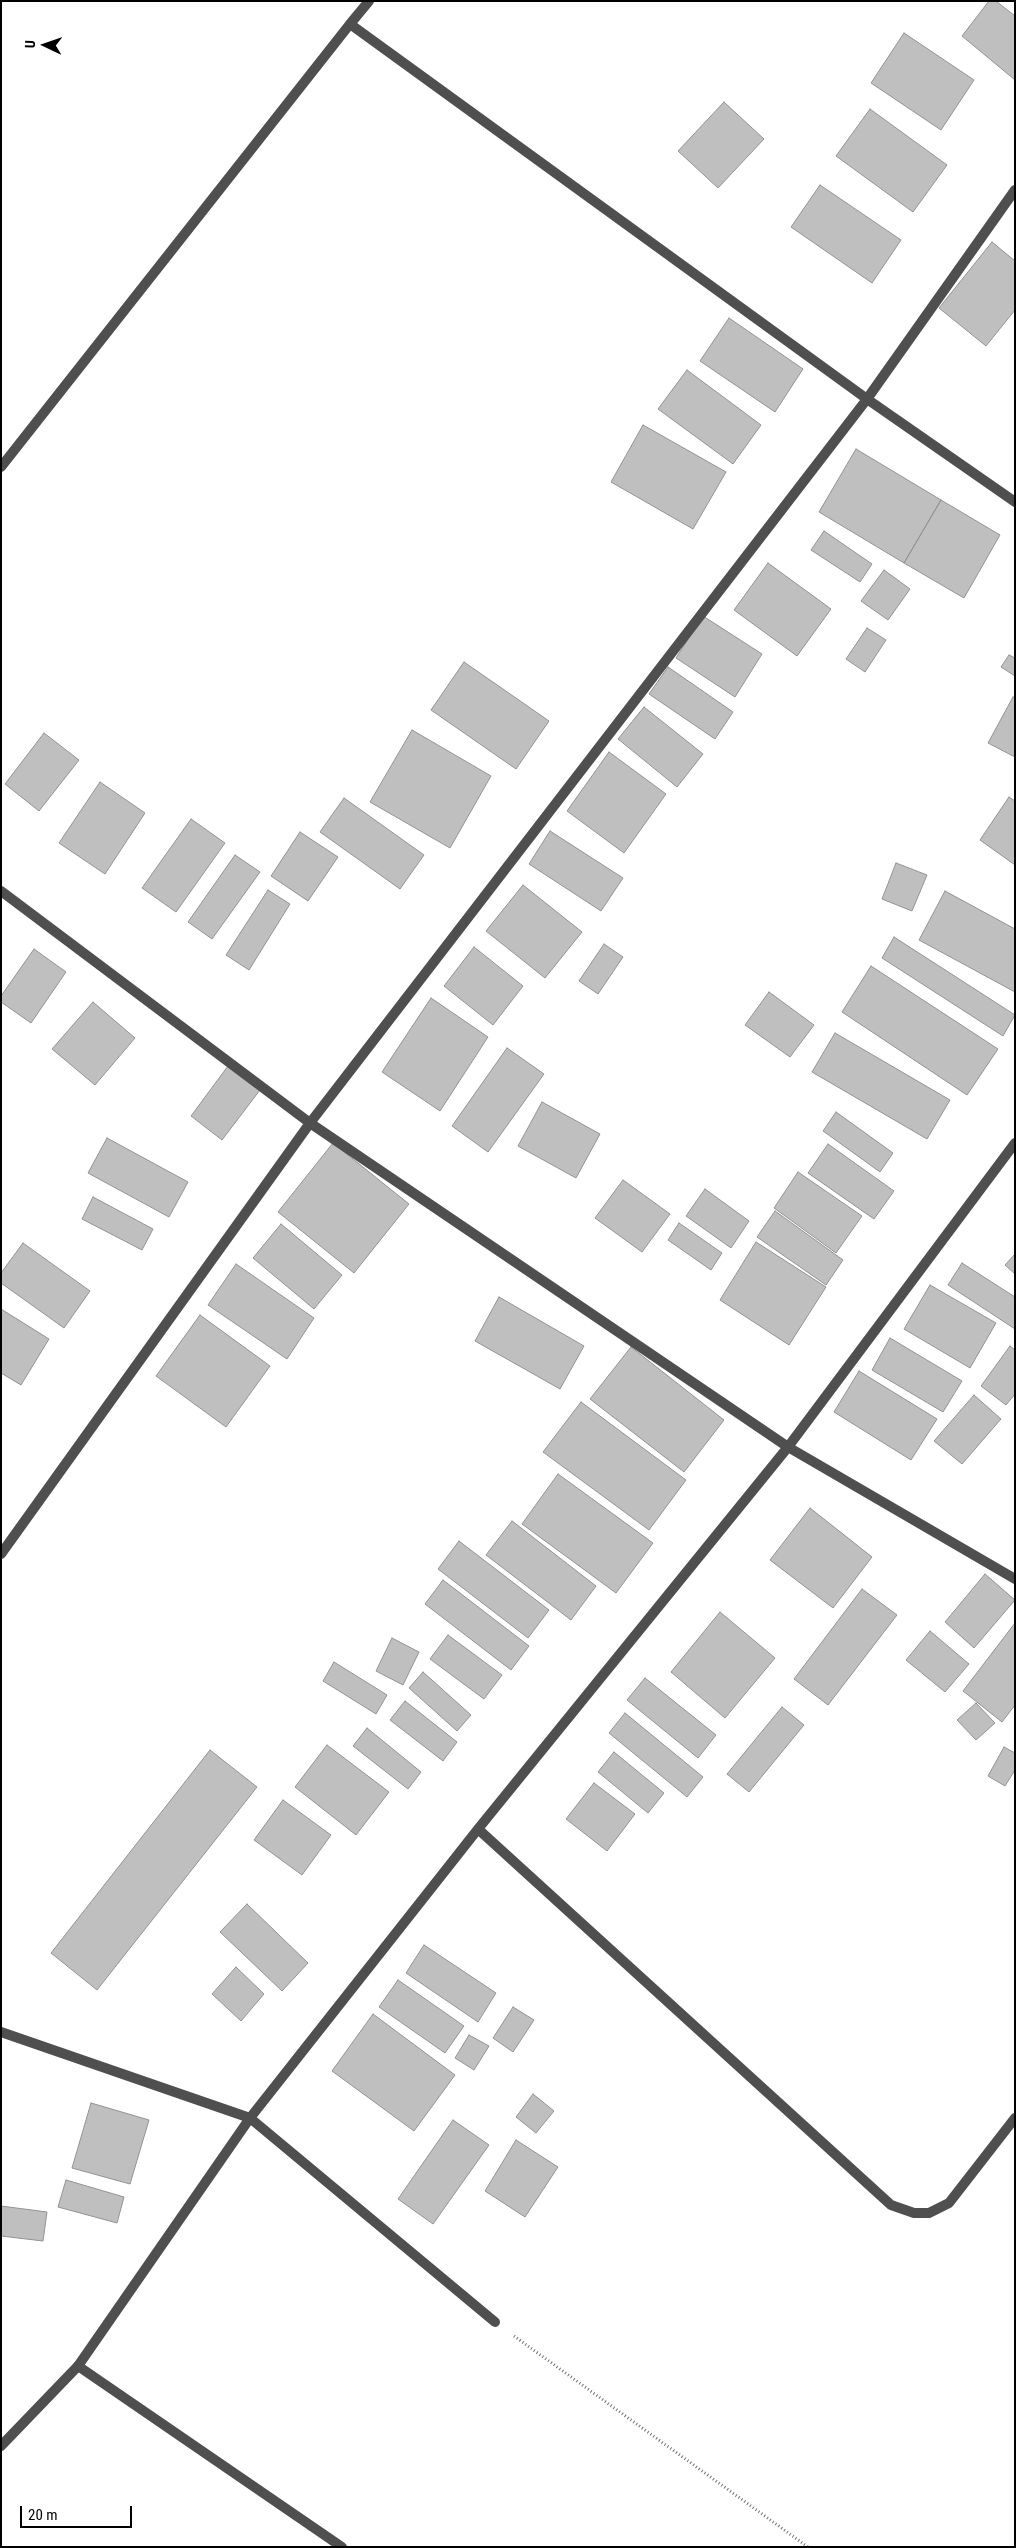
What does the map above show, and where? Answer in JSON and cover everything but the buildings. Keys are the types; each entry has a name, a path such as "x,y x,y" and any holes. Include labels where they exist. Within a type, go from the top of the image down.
{"street":[{"path":"1,468 369,1"},
{"path":"350,24 867,399 1015,502"},
{"path":"1,1554 310,1123 867,399 1015,190"},
{"path":"1,891 310,1123 788,1447 1015,1580"},
{"path":"1,2446 78,2366 250,2118 478,1829 788,1447 1015,1143"},
{"path":"478,1829 891,2205 914,2213 929,2213 949,2203 1015,2118"},
{"path":"1,2032 250,2118 495,2322"},
{"path":"78,2366 342,2547"}],"path":[{"path":"495,2322 808,2547"}]}
